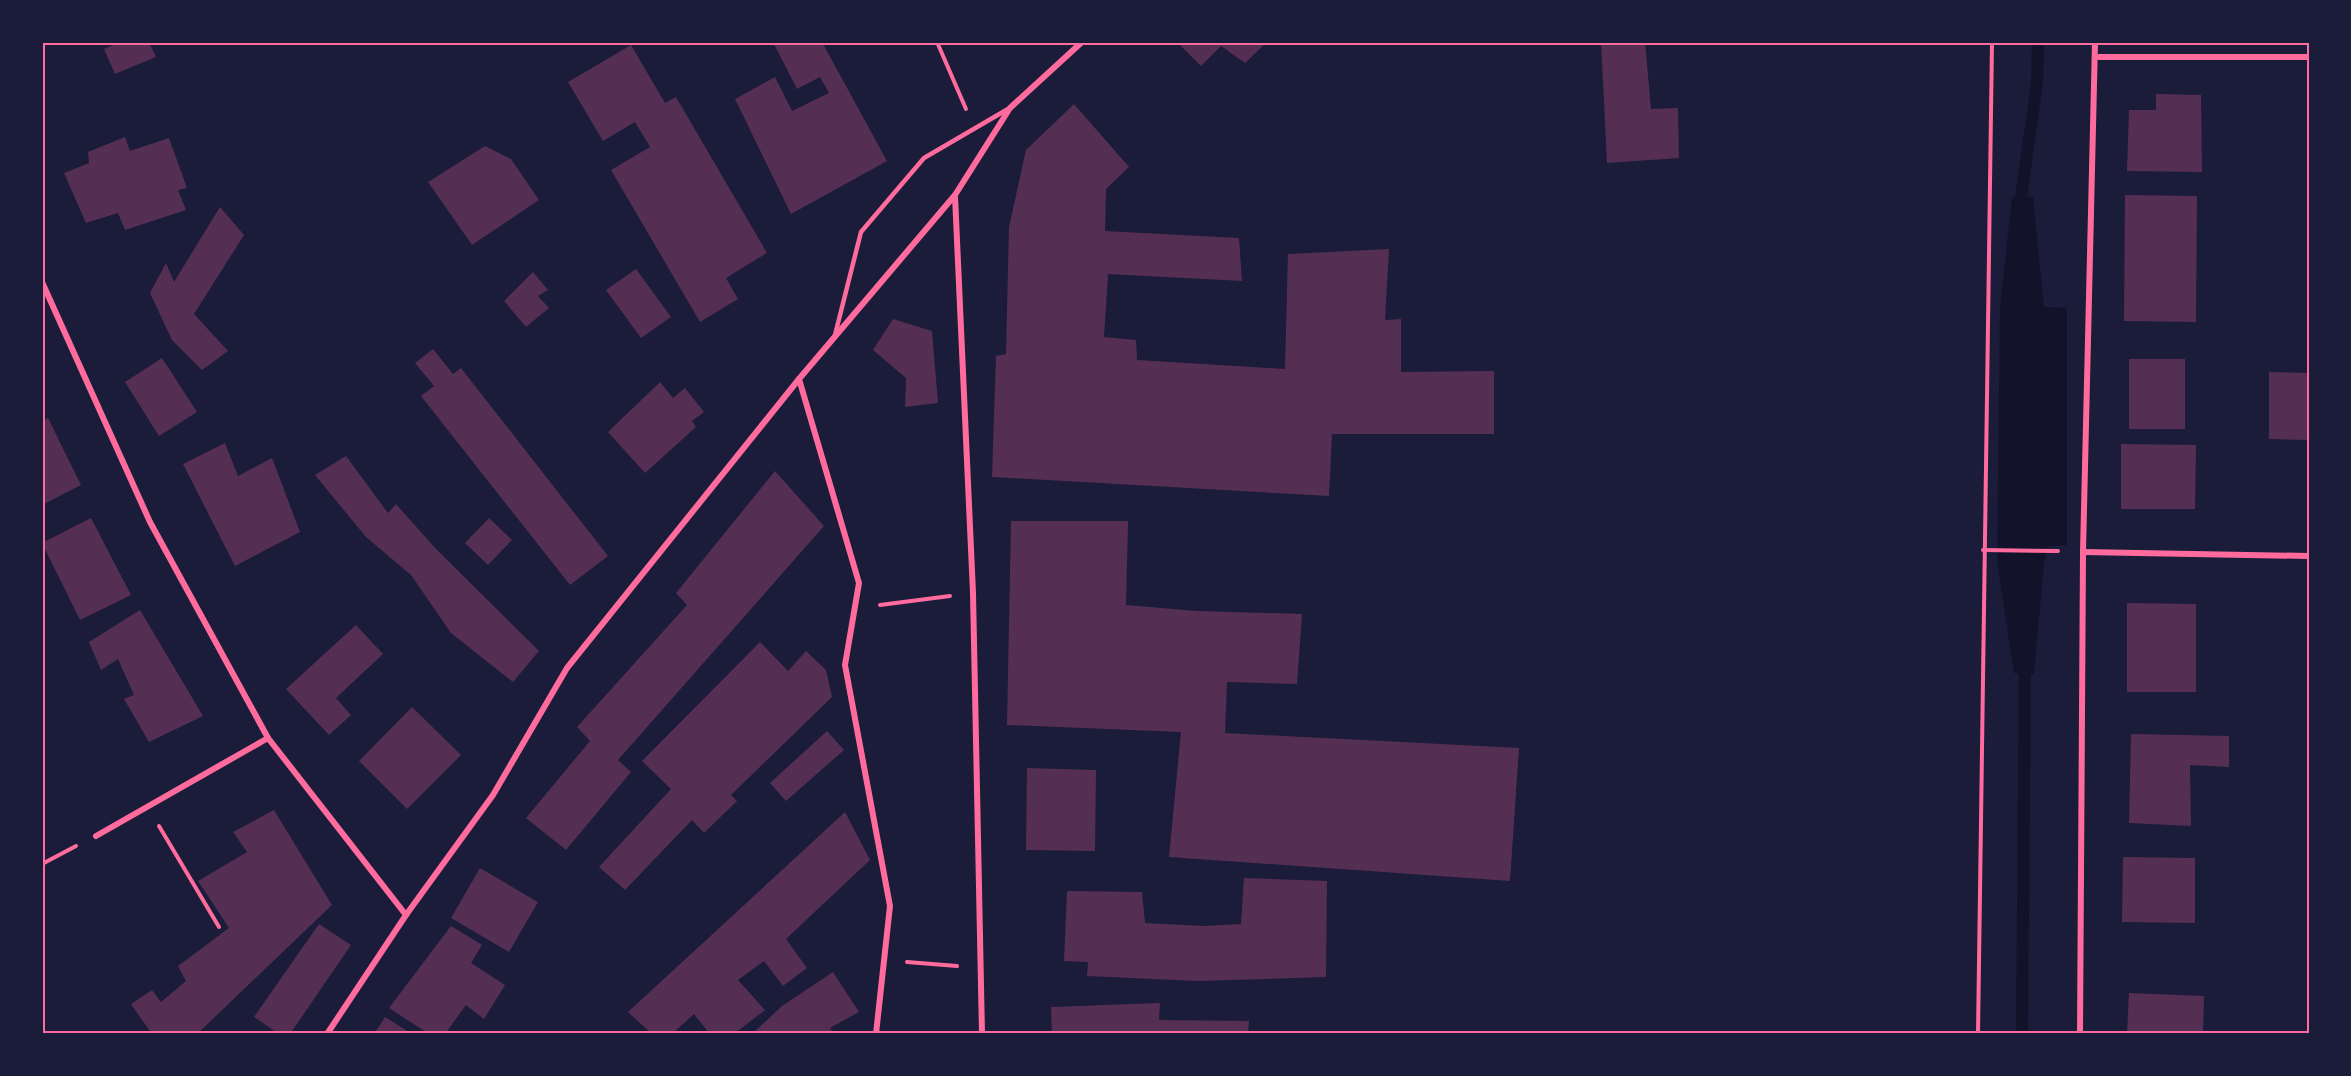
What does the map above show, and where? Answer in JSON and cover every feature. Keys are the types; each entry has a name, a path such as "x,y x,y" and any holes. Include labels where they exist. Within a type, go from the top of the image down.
{"street":[{"path":"327,1034 406,915 492,795 567,668 799,379 955,195 1010,108 1082,42"},
{"path":"2080,1034 2083,552 2095,42"},
{"path":"2095,57 2309,57"},
{"path":"955,195 973,593 982,1034"},
{"path":"42,282 150,522 268,738 406,915"},
{"path":"799,379 860,583 846,665 890,906 876,1034"},
{"path":"2083,552 2309,556"},
{"path":"96,836 268,738"}],"lane":[{"path":"834,339 861,232 924,159 1010,108"}],"path":[{"path":"937,42 974,129"},
{"path":"1977,1034 1992,42"},
{"path":"1983,550 2083,552"},
{"path":"856,608 973,593"},
{"path":"147,807 219,927"},
{"path":"42,864 96,836"},
{"path":"884,961 981,968"}],"shaded area":[{"path":"2012,197 2033,197 2044,307 2067,308 2067,545 2049,546 2044,563 2034,674 2014,673 1997,561 2000,308"}],"building":[{"path":"120,42 149,42 156,57 115,74 104,49"},
{"path":"773,42 822,42 887,161 791,214 735,99 775,77 792,111 829,93 820,77 797,89"},
{"path":"1177,42 1267,42 1245,63 1221,46 1201,66"},
{"path":"1601,42 1645,42 1651,109 1678,108 1679,158 1607,163"},
{"path":"631,45 665,103 676,97 767,253 726,278 738,299 700,322 611,170 650,147 635,122 603,141 568,82"},
{"path":"2156,94 2201,95 2202,172 2127,171 2129,110 2156,110"},
{"path":"1074,104 1129,167 1106,189 1105,231 1239,238 1242,281 1108,274 1104,337 1136,340 1137,360 1285,369 1288,254 1389,249 1385,320 1401,319 1401,372 1494,371 1494,434 1332,434 1329,496 992,477 996,356 1006,354 1009,227 1026,150"},
{"path":"125,137 130,151 169,138 187,188 178,190 186,210 125,230 118,213 86,223 64,173 89,163 88,152"},
{"path":"485,146 511,159 539,200 472,245 428,182"},
{"path":"2125,195 2197,196 2196,322 2124,321"},
{"path":"220,207 244,235 194,314 228,351 202,370 172,340 150,293 166,263 174,282"},
{"path":"636,269 671,317 641,338 606,290"},
{"path":"533,272 548,290 538,296 549,308 526,327 504,301"},
{"path":"893,319 932,331 938,403 905,407 906,378 873,350"},
{"path":"433,349 453,374 461,368 608,556 570,585 421,396 434,386 415,363"},
{"path":"162,358 197,412 159,436 125,382"},
{"path":"2129,359 2185,359 2185,429 2129,429"},
{"path":"2269,372 2309,373 2309,440 2269,439"},
{"path":"660,382 673,398 685,388 704,412 692,421 696,427 645,473 608,432"},
{"path":"48,418 81,485 42,505 42,421"},
{"path":"225,443 238,476 272,458 300,532 235,566 183,464"},
{"path":"2121,444 2196,445 2195,509 2121,509"},
{"path":"346,456 388,513 396,504 435,548 539,651 513,682 451,633 411,575 366,537 315,475"},
{"path":"775,471 824,526 618,760 631,772 566,850 526,818 590,741 577,727 687,605 676,593"},
{"path":"91,518 131,595 80,620 42,543"},
{"path":"489,518 512,540 488,565 465,543"},
{"path":"1011,521 1128,521 1126,605 1197,611 1302,614 1297,684 1227,682 1225,733 1519,748 1510,881 1169,857 1181,732 1007,725"},
{"path":"2127,603 2196,604 2196,692 2127,692"},
{"path":"140,610 203,716 149,742 124,699 134,695 118,659 101,670 89,642"},
{"path":"356,625 383,654 336,698 351,715 329,735 286,689"},
{"path":"760,642 788,671 806,651 826,670 832,697 731,795 737,801 704,833 692,820 625,890 599,867 671,789 642,761"},
{"path":"412,707 461,755 407,809 359,761"},
{"path":"827,731 844,750 786,801 770,783"},
{"path":"2131,734 2229,736 2229,767 2190,765 2191,826 2129,823"},
{"path":"1027,768 1096,770 1095,851 1026,850"},
{"path":"274,810 332,905 197,1034 152,1034 131,1004 152,990 161,1002 186,981 178,966 229,928 198,881 247,852 233,832"},
{"path":"845,812 870,860 786,939 807,968 783,986 764,961 738,980 765,1010 734,1034 710,1034 694,1014 672,1034 652,1034 628,1012"},
{"path":"2123,857 2195,858 2195,923 2122,922"},
{"path":"480,868 538,902 509,952 451,918"},
{"path":"1244,878 1327,881 1326,977 1198,981 1087,976 1088,962 1064,961 1067,891 1142,892 1145,923 1203,926 1241,924"},
{"path":"319,924 351,945 290,1034 279,1034 254,1017"},
{"path":"451,926 482,945 471,963 505,985 484,1019 466,1005 445,1034 429,1034 389,1008"},
{"path":"833,972 859,1012 830,1028 834,1034 752,1034 782,1006"},
{"path":"2129,993 2204,996 2203,1034 2127,1034"},
{"path":"1160,1003 1159,1020 1249,1021 1248,1034 1052,1034 1051,1007"},
{"path":"385,1017 412,1034 374,1034"}],"waterway":[{"path":"2017,213 2037,83 2038,42"},
{"path":"2022,1034 2025,658"}]}
